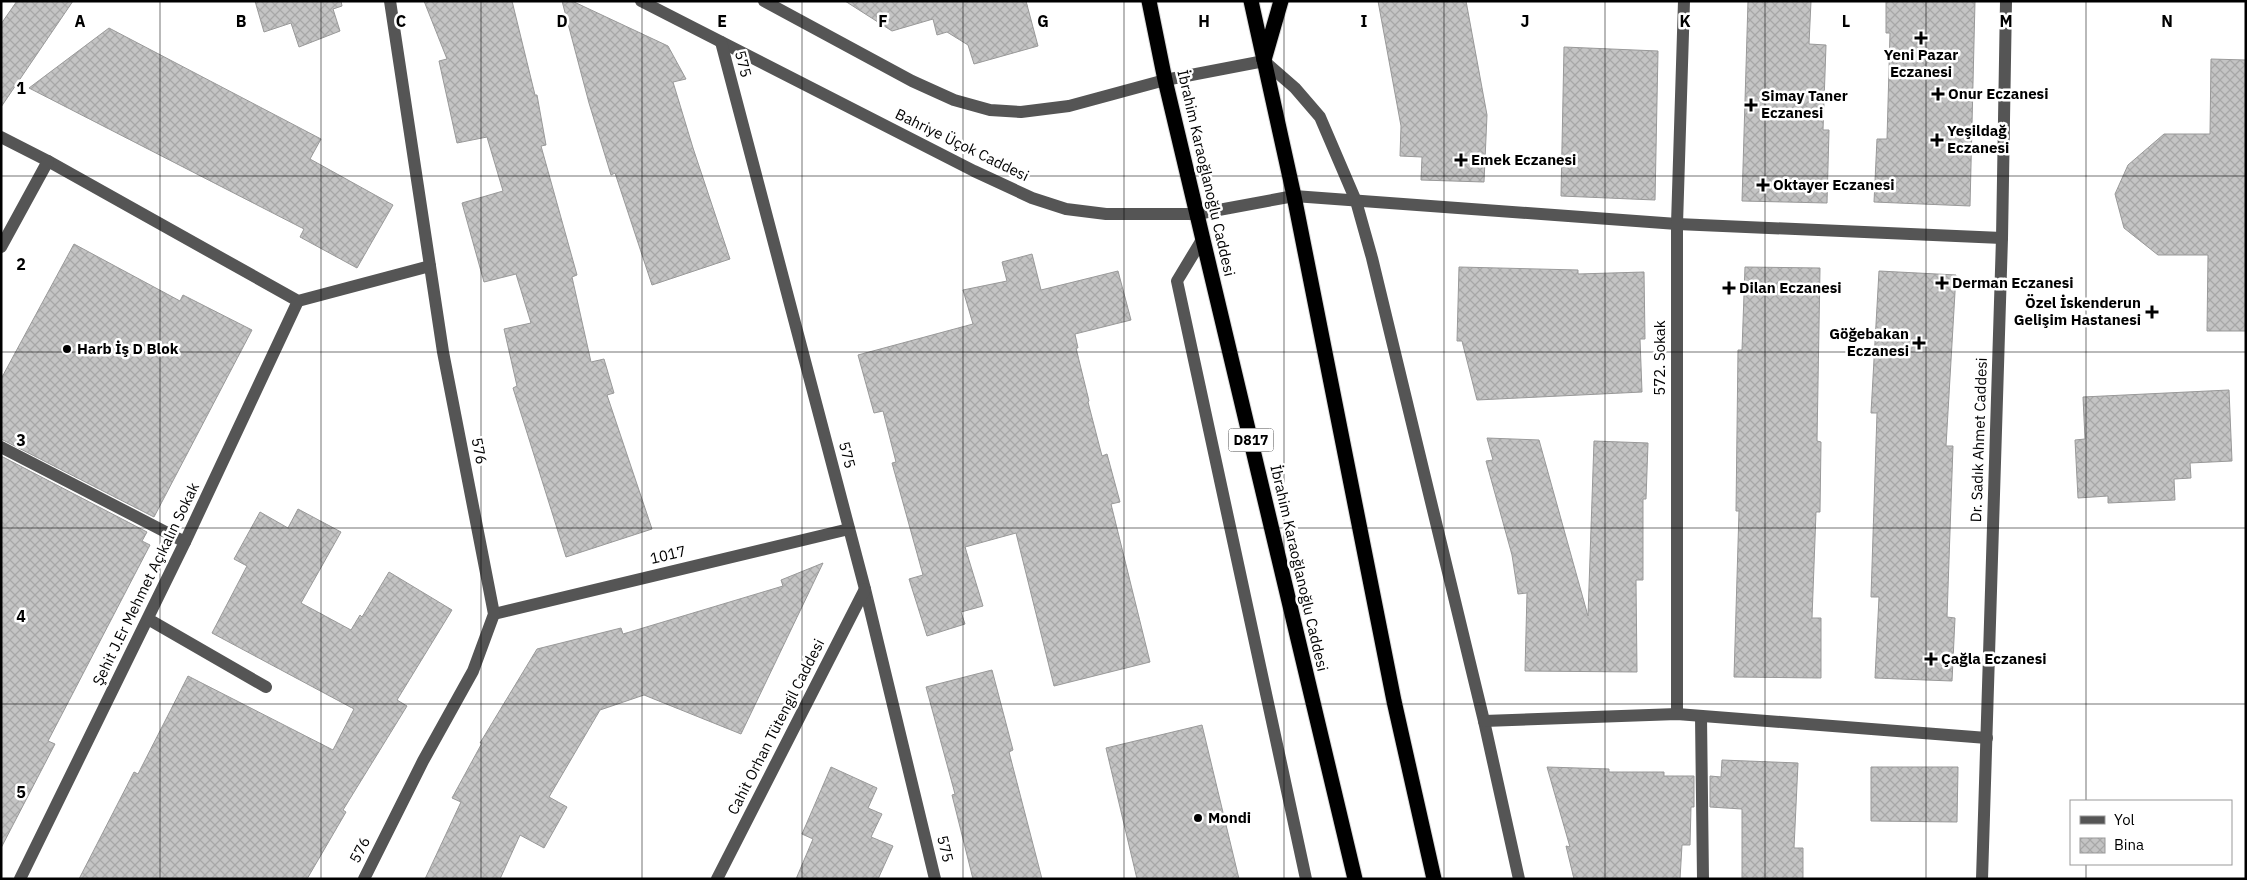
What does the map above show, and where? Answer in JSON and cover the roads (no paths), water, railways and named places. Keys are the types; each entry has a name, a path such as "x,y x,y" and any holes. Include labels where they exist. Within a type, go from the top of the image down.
{"highway":[{"name":"İbrahim Karaoğlanoğlu Caddesi","path":"1149,1 1165,80 1355,879"},
{"path":"1251,1 1294,196 1394,701 1434,879"},
{"path":"1264,61 1281,1"}],"street":[{"name":"576","path":"364,879 424,761 473,671 494,614 443,352 390,1"},
{"name":"Bahriye Üçok Caddesi","path":"641,1 966,166 1032,198 1066,209 1106,214 1197,214 1294,196 1677,224 2002,238"},
{"path":"764,1 912,81 954,100 990,110 1021,112 1069,106 1165,80 1264,61 1295,88 1320,117 1356,201 1375,267 1484,720 1519,879"},
{"name":"572. Sokak","path":"1677,714 1677,224 1684,1"},
{"name":"Dr. Sadık Ahmet Caddesi","path":"1982,879 2002,238 2006,1"},
{"name":"575","path":"721,42 865,590 936,879"},
{"path":"1,137 48,161 298,301 430,266"},
{"path":"1,248 48,161"},
{"path":"1203,238 1176,281 1306,879"},
{"name":"Şehit J.Er Mehmet Açıkalın Sokak","path":"20,879 148,619 298,301"},
{"path":"1,447 185,542"},
{"name":"1017","path":"494,614 849,529"},
{"name":"Cahit Orhan Tütengil Caddesi","path":"717,879 865,590"},
{"path":"148,619 266,687"},
{"path":"1484,720 1677,714 1986,738"},
{"path":"1702,716 1703,879"}],"place":[{"name":"Yeni Pazar Eczanesi","path":"1921,38"},
{"name":"Onur Eczanesi","path":"1938,94"},
{"name":"Simay Taner Eczanesi","path":"1751,105"},
{"name":"Yeşildağ Eczanesi","path":"1937,140"},
{"name":"Emek Eczanesi","path":"1461,160"},
{"name":"Oktayer Eczanesi","path":"1763,185"},
{"name":"Derman Eczanesi","path":"1942,283"},
{"name":"Dilan Eczanesi","path":"1729,288"},
{"name":"Özel İskenderun Gelişim Hastanesi","path":"2152,312"},
{"name":"Göğebakan Eczanesi","path":"1919,343"},
{"name":"Harb İş D Blok","path":"67,349"},
{"name":"Çağla Eczanesi","path":"1931,659"},
{"name":"Mondi","path":"1198,818"}]}
